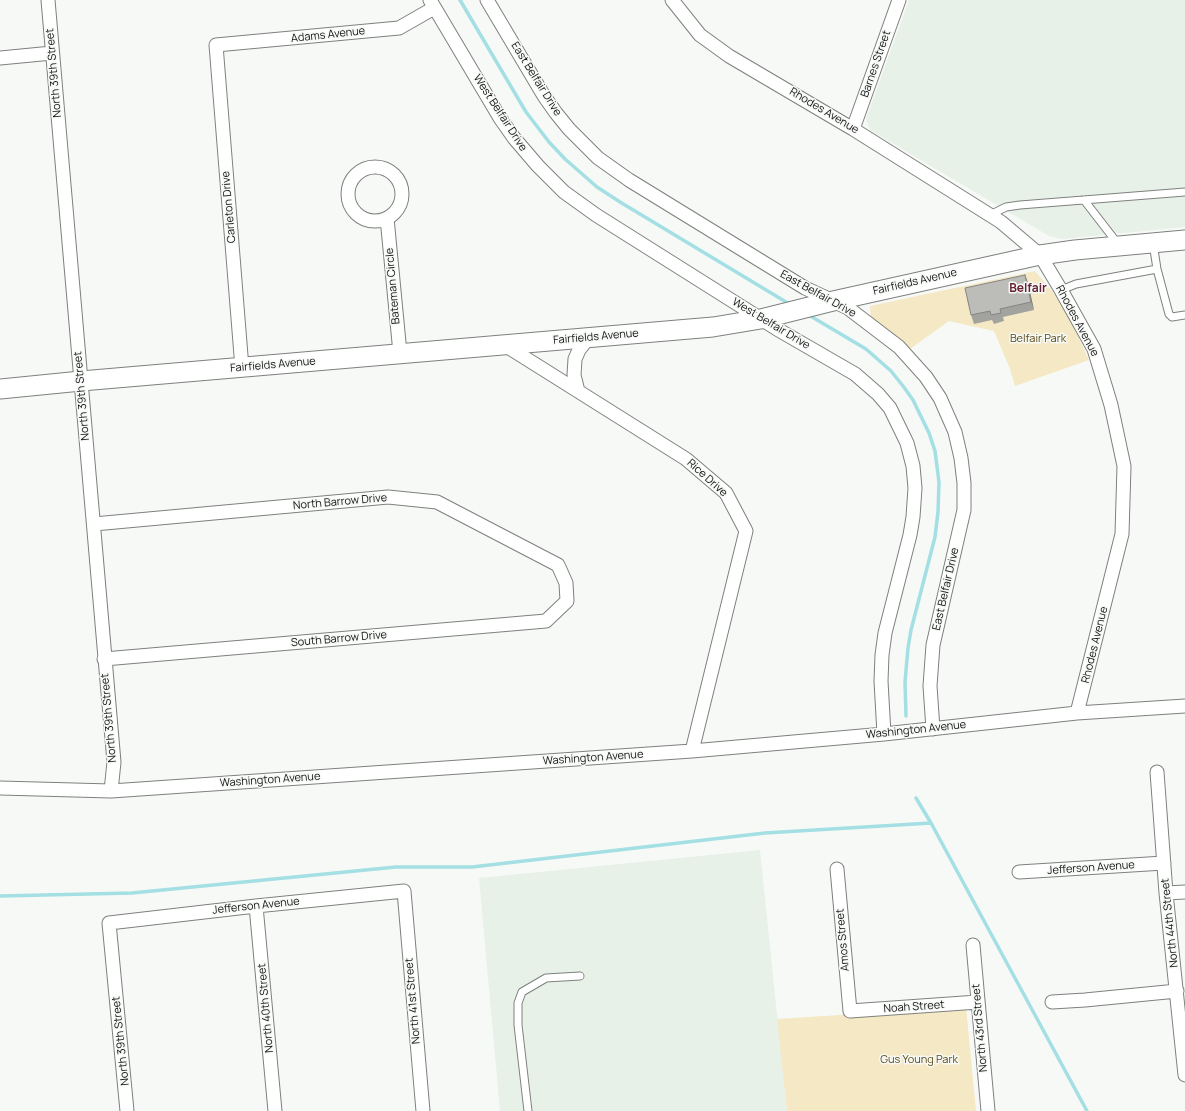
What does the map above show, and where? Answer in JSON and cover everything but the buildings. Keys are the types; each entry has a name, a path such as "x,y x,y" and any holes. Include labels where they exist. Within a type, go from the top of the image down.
{"street":[{"name":"North 39th Street","path":"48,0 114,762 111,791"},
{"name":"East Belfair Drive","path":"487,0 544,96 577,138 598,158 629,180 825,302 848,308 899,347 917,366 933,387 946,409 955,432 961,458 964,483 964,510 937,625 931,665 930,686 933,729"},
{"name":"Rhodes Avenue","path":"672,0 700,35 729,56 854,129 1002,222 1040,255 1061,290 1094,349 1111,405 1124,466 1122,534 1078,713"},
{"name":"Barnes Street","path":"854,129 899,0"},
{"name":"Adams Avenue","path":"216,45 399,28 432,4"},
{"name":"West Belfair Drive","path":"432,4 504,123 528,156 550,179 596,215 767,317 855,374 878,394 890,408 907,443 913,466 915,488 910,535 884,640 881,682 884,734"},
{"name":"Carleton Drive","path":"216,45 242,368"},
{"path":"0,58 52,53"},
{"path":"373,167 382,168 397,178 401,186 402,195 400,204 396,211 387,218 381,221 372,222 356,214 350,207 348,189 351,181 364,169 373,167"},
{"name":"Bateman Circle","path":"387,218 400,353"},
{"name":"Fairfields Avenue","path":"0,389 503,344 713,327 767,317 825,302 1040,255 1119,245 1185,240"},
{"path":"578,391 574,375 575,359 579,350 589,337"},
{"name":"Rice Drive","path":"503,344 686,459 726,493 746,531 692,751"},
{"name":"North Barrow Drive","path":"94,524 388,497 437,502 558,565 566,584 567,601"},
{"name":"South Barrow Drive","path":"104,659 546,621 567,601"},
{"name":"Washington Avenue","path":"0,788 111,791 692,751 884,734 1078,713 1185,706"},
{"name":"North 44th Street","path":"1157,772 1166,893 1185,1075"},
{"name":"Jefferson Avenue","path":"1019,872 1164,863"},
{"name":"Amos Street","path":"837,869 850,1011"},
{"name":"Jefferson Avenue","path":"109,923 404,891"},
{"name":"North 41st Street","path":"404,891 423,1111"},
{"path":"1166,893 1185,892"},
{"name":"North 40th Street","path":"256,906 275,1111"},
{"name":"North 39th Street","path":"109,923 128,1111"},
{"name":"North 43rd Street","path":"973,945 988,1111"},
{"path":"1052,1002 1177,991"},
{"name":"Noah Street","path":"850,1011 978,1002"}],"lane":[{"path":"990,215 1006,207 1020,205 1185,192"},
{"path":"1084,200 1119,245"},
{"path":"1152,242 1157,269 1169,314 1172,316 1185,315"},
{"path":"1061,290 1076,284 1157,269"},
{"path":"528,1111 518,1024 518,1003 522,992 546,978 580,976"}],"shaded area":[{"path":"909,0 1185,0 1185,227 1062,239 1049,236 870,130 866,119"},
{"path":"760,850 787,1111 500,1111 479,878"}],"green space":[{"name":"Belfair Park","path":"1035,271 1053,292 1073,325 1089,360 1015,386 1010,369 994,331 949,321 910,349 871,318 870,306"},
{"name":"Gus Young Park","path":"966,1007 976,1111 787,1111 777,1019"}],"waterway":[{"path":"460,0 526,112 549,142 565,159 597,187 620,202 791,305"},
{"path":"807,314 866,349 891,371 913,400 929,433 935,451 939,482 938,512 935,537 911,630 908,648 905,682 906,716"},
{"path":"916,798 1087,1111"},
{"path":"0,896 132,893 396,867 472,867 765,833 931,823"}],"district":[{"name":"Belfair","path":"1028,289"}]}
